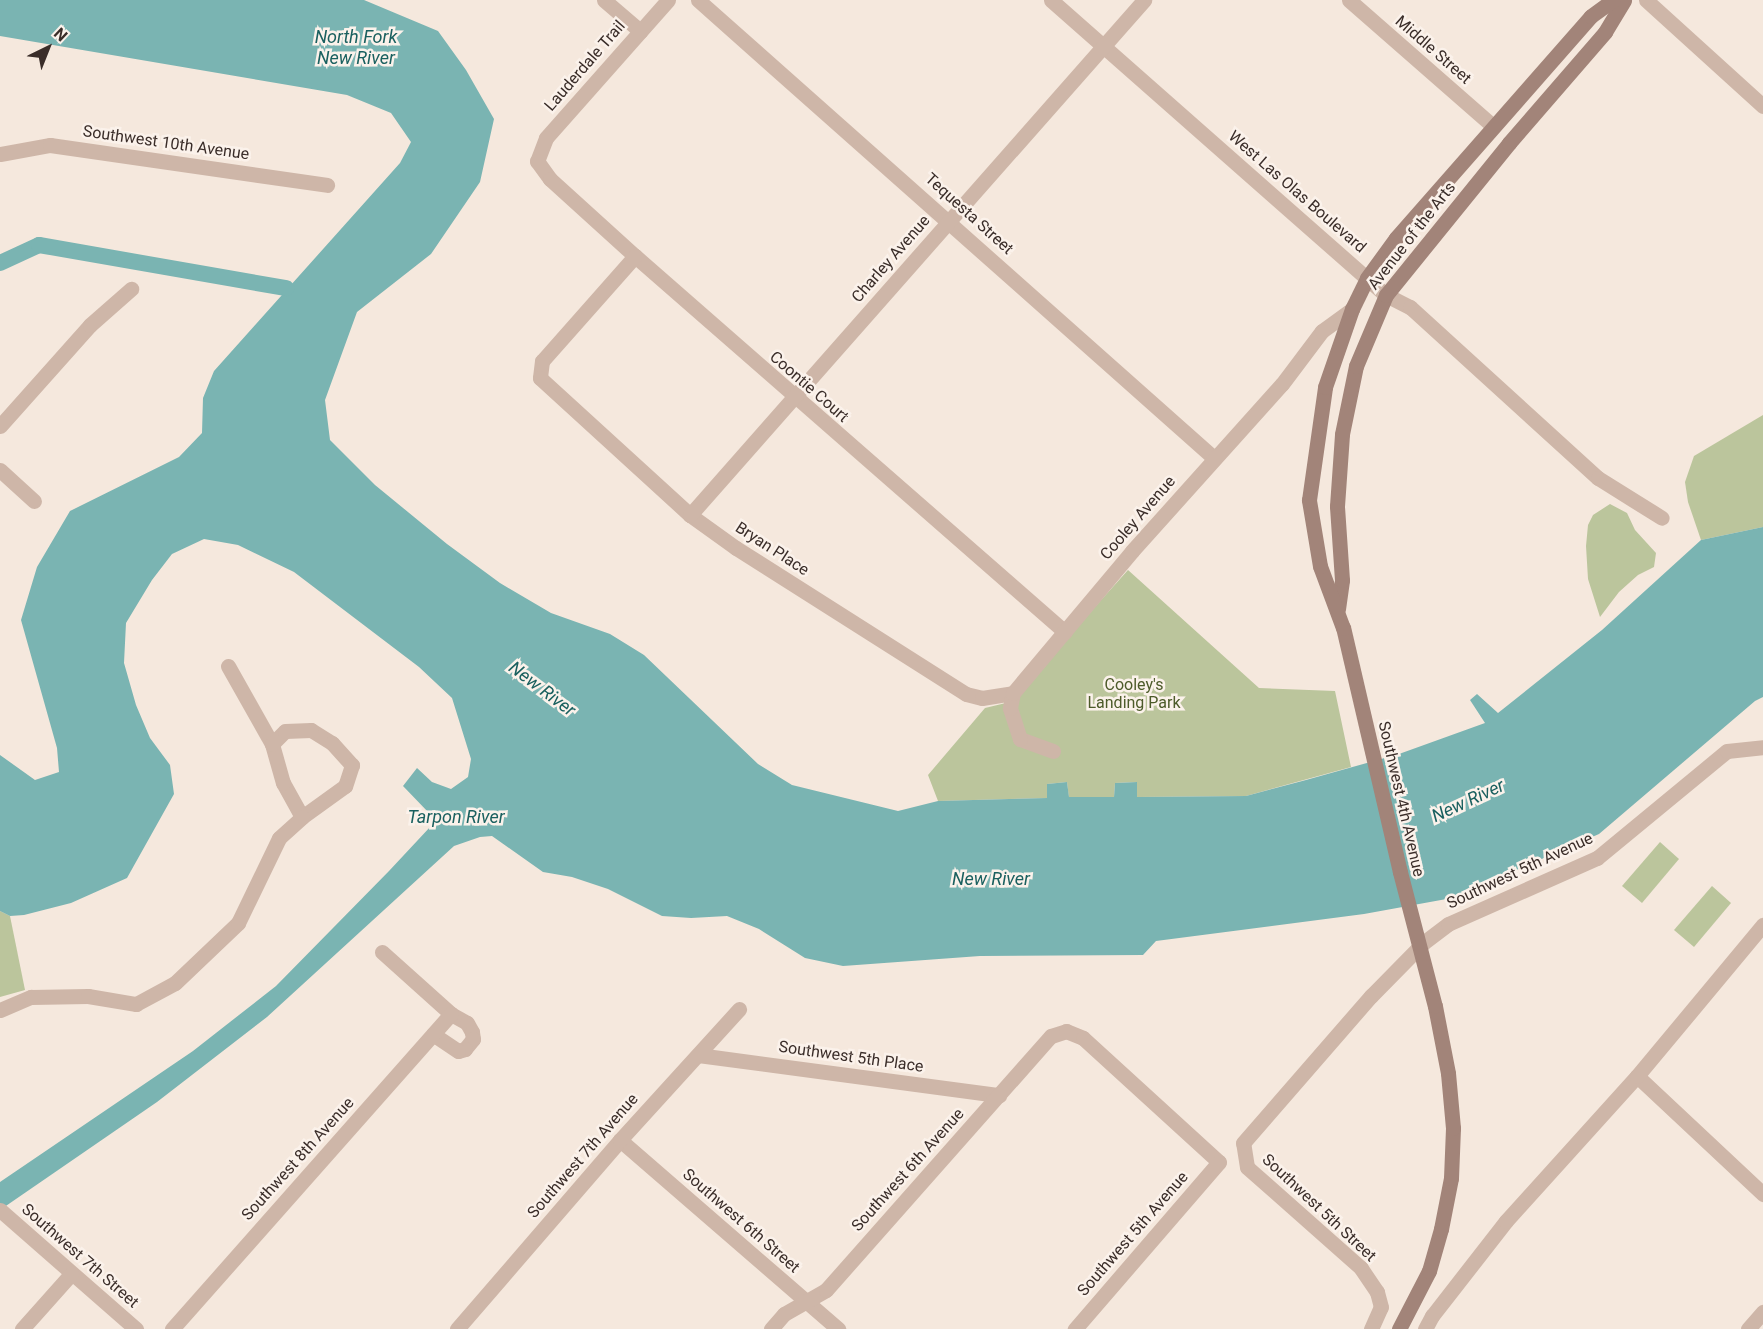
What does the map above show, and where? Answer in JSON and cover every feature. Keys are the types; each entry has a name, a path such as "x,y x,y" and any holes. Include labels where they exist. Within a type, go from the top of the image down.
{"main road":[{"name":"Avenue of the Arts","path":"1367,278 1396,238 1493,126 1592,16 1613,0"},
{"name":"Avenue of the Arts","path":"1340,620 1342,580 1337,506 1342,434 1356,366 1386,296 1487,169 1605,32 1624,0"},
{"name":"Southwest 4th Avenue","path":"1367,278 1352,309 1324,387 1309,500 1320,566 1340,620 1389,827 1435,1006 1448,1073 1454,1128 1451,1178 1442,1229 1429,1271 1399,1329"}],"street":[{"path":"604,0 640,31"},
{"name":"Lauderdale Trail","path":"537,161 546,138 668,0"},
{"name":"Tequesta Street","path":"698,0 949,220 1214,458"},
{"name":"West Las Olas Boulevard","path":"1051,0 1386,296 1410,307 1598,478 1662,518"},
{"name":"Charley Avenue","path":"690,515 1144,0"},
{"name":"Middle Street","path":"1349,0 1493,126"},
{"path":"1646,0 1763,106"},
{"name":"Southwest 10th Avenue","path":"0,154 50,145 327,185"},
{"name":"Coontie Court","path":"537,161 550,179 634,256 1065,632"},
{"name":"Bryan Place","path":"634,256 542,361 540,378 690,515 839,615 966,694 982,698 1013,693"},
{"path":"0,426 90,325 131,290"},
{"name":"Cooley Avenue","path":"1013,693 1214,458 1282,384 1322,331 1352,309"},
{"path":"0,470 34,501"},
{"path":"228,666 272,744 283,783 302,817"},
{"path":"1013,693 1010,708 1020,740 1053,751"},
{"path":"0,1010 32,997 88,996 136,1004 175,983 238,923 279,838 302,817 345,786 352,765 332,743 311,730 285,731 272,744"},
{"name":"Southwest 5th Avenue","path":"1243,1143 1353,1017 1423,943 1448,924 1597,858 1727,751 1763,747"},
{"path":"1441,1329 1428,1322 1534,1190 1637,1076 1763,925"},
{"path":"382,952 451,1014 470,1026 473,1039 465,1049 458,1051 433,1034"},
{"name":"Southwest 7th Avenue","path":"457,1329 620,1140 739,1009"},
{"name":"Southwest 8th Avenue","path":"172,1329 451,1014"},
{"name":"Southwest 6th Avenue","path":"771,1329 784,1314 826,1290 1051,1036 1066,1031 1083,1038 1219,1162"},
{"name":"Southwest 5th Place","path":"698,1055 999,1095"},
{"path":"1637,1076 1763,1194"},
{"name":"Southwest 6th Street","path":"620,1140 838,1329"},
{"name":"Southwest 5th Street","path":"1243,1143 1247,1167 1361,1268 1377,1292 1381,1307 1371,1329"},
{"name":"Southwest 5th Avenue","path":"1075,1329 1219,1162"},
{"name":"Southwest 7th Street","path":"4,1214 136,1329"},
{"path":"22,1329 71,1274"},
{"path":"1749,1329 1763,1312"}],"green space":[{"path":"1763,415 1763,527 1701,540 1688,502 1685,482 1694,456"},
{"path":"1610,504 1627,513 1635,530 1656,553 1654,567 1638,575 1619,592 1600,617 1588,579 1586,546 1588,525 1593,515"},
{"name":"Cooley's Landing Park","path":"1128,570 1259,688 1335,691 1351,767 1246,796 1137,797 1136,782 1115,783 1114,797 1069,798 1067,782 1047,784 1047,798 938,801 928,775 985,708 1010,702"},
{"path":"1660,842 1679,859 1642,903 1622,886"},
{"path":"1712,886 1731,903 1694,947 1674,930"},
{"path":"0,911 10,916 25,990 0,997"}],"water":[{"path":"0,0 364,0 438,31 466,70 494,119 480,182 431,254 357,312 325,400 330,440 375,485 447,544 500,583 551,613 610,634 644,655 758,764 792,785 898,811 938,801 1047,798 1047,784 1067,782 1069,797 1114,797 1115,783 1137,782 1137,797 1246,796 1399,754 1485,723 1470,700 1477,694 1498,713 1602,630 1701,540 1763,527 1763,697 1755,701 1599,834 1452,898 1364,914 1156,941 1143,955 980,956 843,966 805,958 759,929 727,916 691,918 662,916 608,889 572,877 543,872 492,836 480,837 454,846 267,1017 157,1102 0,1210 0,1182 193,1051 276,986 389,871 431,826 429,813 403,786 417,768 432,782 451,789 468,777 471,759 452,698 419,667 294,572 238,545 204,539 172,554 152,580 126,623 124,663 136,705 150,738 170,765 174,794 127,878 71,903 24,915 10,916 0,911 0,755 35,780 59,772 57,748 21,620 37,567 70,511 179,457 202,433 203,398 214,371 400,163 411,142 391,113 347,95 0,36"}],"waterway":[{"path":"0,263 39,245 286,288"}],"water label":[{"name":"North Fork New River","path":"356,48"},
{"name":"New River","path":"542,689"},
{"name":"New River","path":"1468,801"},
{"name":"Tarpon River","path":"456,817"},
{"name":"New River","path":"991,879"}]}
